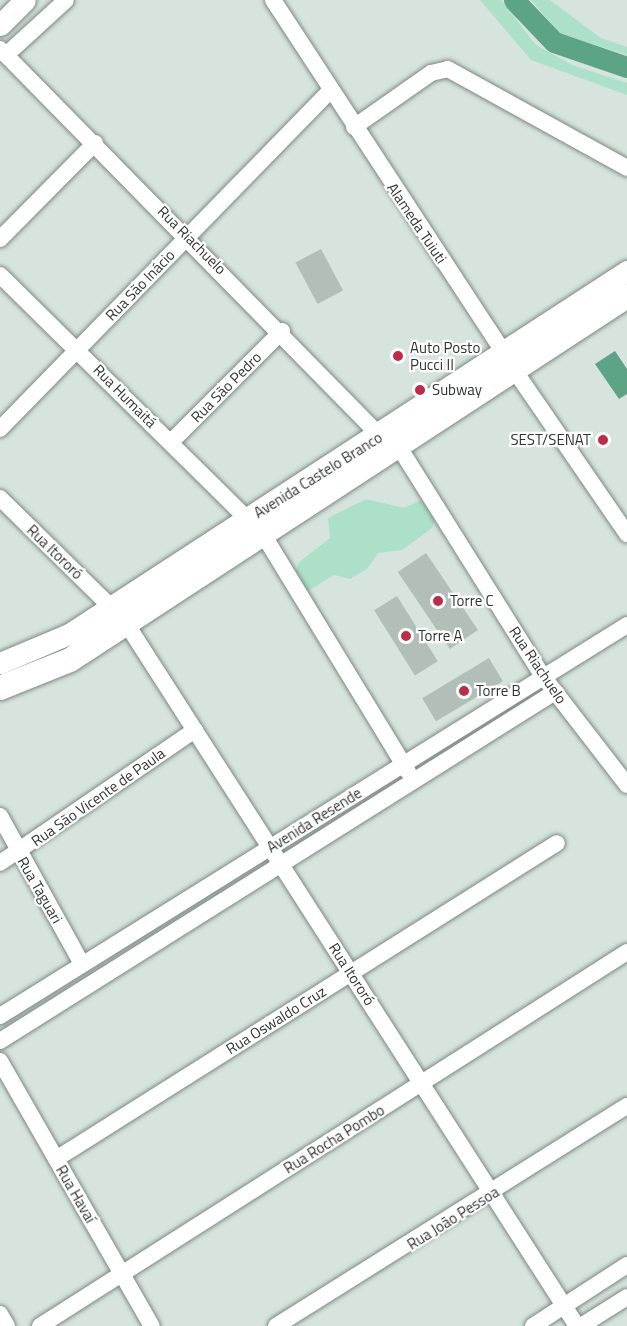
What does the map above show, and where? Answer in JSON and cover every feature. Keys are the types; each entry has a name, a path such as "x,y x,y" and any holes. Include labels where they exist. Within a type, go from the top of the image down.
{"highway":[{"name":"Avenida Castelo Branco","path":"0,688 43,674 118,614 390,442 510,363 627,296"}],"main road":[{"path":"0,25 25,0"},
{"name":"Avenida Castelo Branco","path":"510,363 627,271"},
{"name":"Avenida Castelo Branco","path":"254,527 282,497 390,442"},
{"name":"Avenida Castelo Branco","path":"0,663 42,649 118,614"}],"street":[{"path":"3,52 66,0"},
{"name":"Alameda Tuiuti","path":"273,0 510,363 627,534"},
{"name":"Rua Riachuelo","path":"3,52 188,235 390,442 542,675 627,785"},
{"path":"354,127 430,73 448,69 627,168"},
{"name":"Rua São Inácio","path":"0,429 332,90"},
{"path":"0,239 95,142"},
{"name":"Rua Humaitá","path":"0,275 78,349 254,527 413,781"},
{"name":"Rua São Pedro","path":"171,442 282,331"},
{"name":"Rua Itororó","path":"0,498 118,614 195,729 579,1326"},
{"name":"Avenida Resende","path":"0,1016 542,675 627,625"},
{"name":"Avenida Resende","path":"0,1041 555,692"},
{"name":"Rua São Vicente de Paula","path":"0,862 18,852 195,729"},
{"name":"Rua Taguari","path":"0,816 82,964"},
{"name":"Rua Oswaldo Cruz","path":"56,1159 557,843"},
{"name":"Rua Rocha Pombo","path":"40,1326 627,952"},
{"path":"32,996 42,1014"},
{"name":"Rua Havaí","path":"0,1061 152,1326"},
{"name":"Rua João Pessoa","path":"276,1326 494,1193 627,1106"},
{"path":"533,1326 627,1265"},
{"path":"579,1326 627,1296"},
{"path":"0,1314 7,1326"}],"shaded area":[{"path":"480,0 501,0 536,45 572,65 627,83 627,95 531,60"},
{"path":"531,0 550,0 601,38 627,47 627,55 560,34"},
{"path":"615,351 627,369 627,394 619,399 595,364"},
{"path":"366,499 404,508 421,500 435,518 432,528 402,550 378,553 367,569 350,579 334,575 308,591 299,587 294,576 299,562 330,538 328,518"}],"building":[{"path":"321,249 343,290 317,304 295,263"},
{"name":"Torre C","path":"426,553 478,630 450,649 398,572"},
{"name":"Torre A","path":"397,596 438,661 415,676 374,610"},
{"name":"Torre B","path":"489,658 503,681 436,721 422,698"}],"waterway":[{"path":"514,0 554,42 627,67"}],"place":[{"name":"Auto Posto Pucci II","path":"398,356"},
{"name":"Subway","path":"420,390"},
{"name":"SEST/SENAT","path":"603,440"},
{"name":"Torre C","path":"438,601"},
{"name":"Torre A","path":"406,636"},
{"name":"Torre B","path":"464,691"}]}
